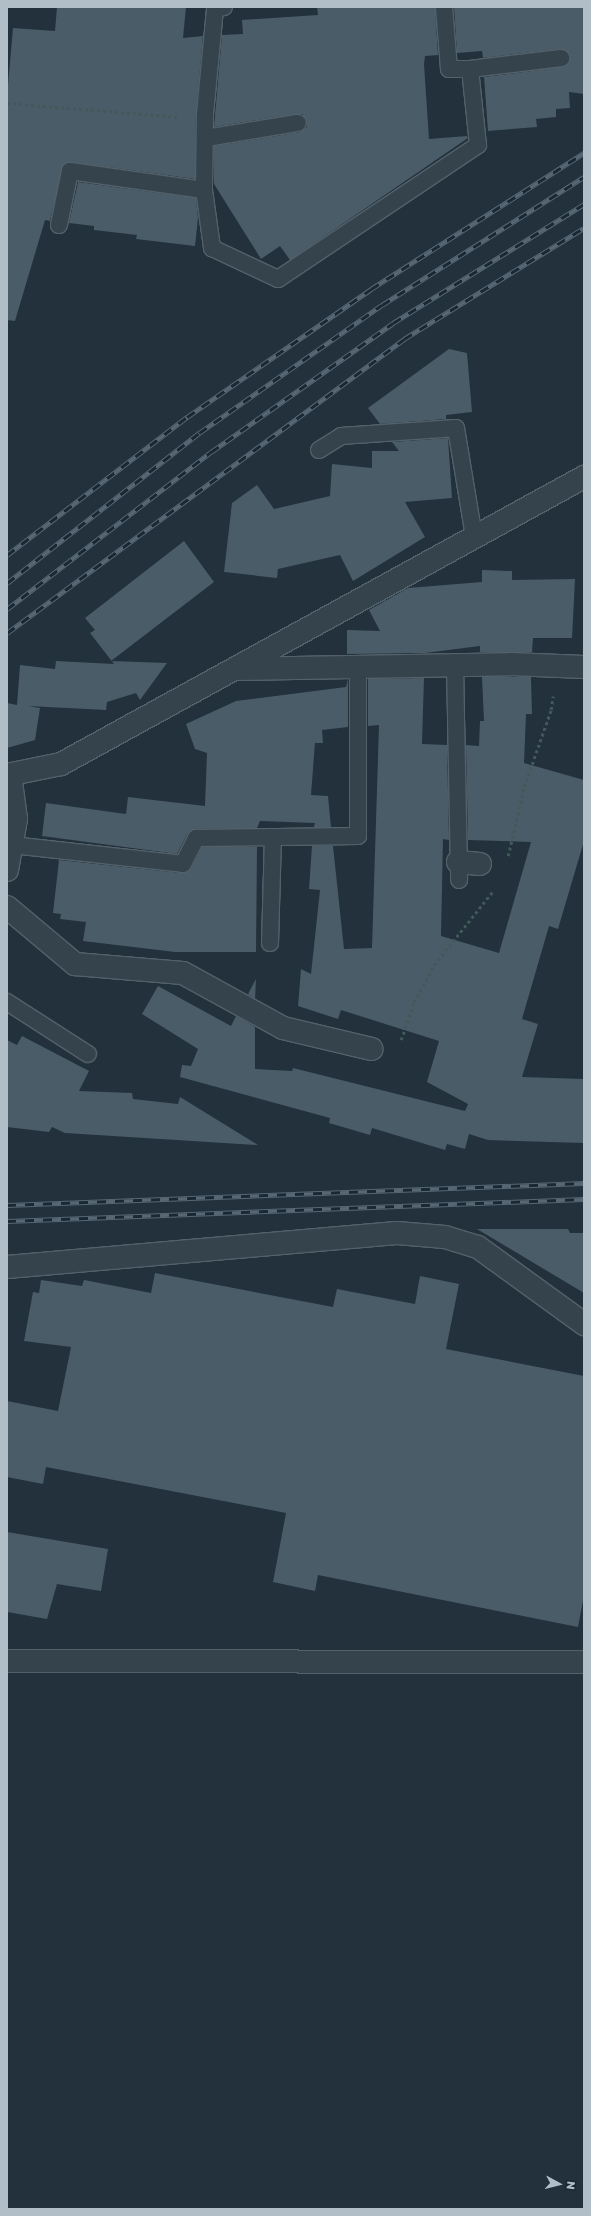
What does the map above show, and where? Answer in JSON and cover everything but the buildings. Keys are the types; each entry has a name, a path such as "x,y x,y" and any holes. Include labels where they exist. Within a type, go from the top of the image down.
{"street":[{"path":"7,870 16,819 9,775 61,764 584,477"},
{"path":"234,669 455,665 584,667"},
{"path":"459,871 480,864"},
{"path":"7,907 75,964 183,973 283,1028 372,1049"},
{"path":"7,1267 397,1233 445,1237 478,1247 584,1324"},
{"path":"7,1661 584,1662"}],"lane":[{"path":"224,7 215,9 205,114 206,138 204,190 212,248 278,279 478,145 470,69"},
{"path":"444,7 449,70 470,69 561,58"},
{"path":"206,138 298,122"},
{"path":"59,225 70,171 204,190"},
{"path":"319,450 341,436 456,428 474,537"},
{"path":"455,665 459,871"},
{"path":"12,845 183,864 196,838 358,836 358,667"},
{"path":"270,943 274,838"},
{"path":"7,1002 88,1054"}],"path":[{"path":"7,102 169,118 205,114"}],"railway":[{"path":"7,555 187,417 371,289 584,153"},
{"path":"7,583 199,433 382,305 584,177"},
{"path":"7,609 211,452 393,323 584,204"},
{"path":"7,633 404,339 584,228"},
{"path":"7,1205 584,1183"},
{"path":"7,1221 584,1199"}]}
